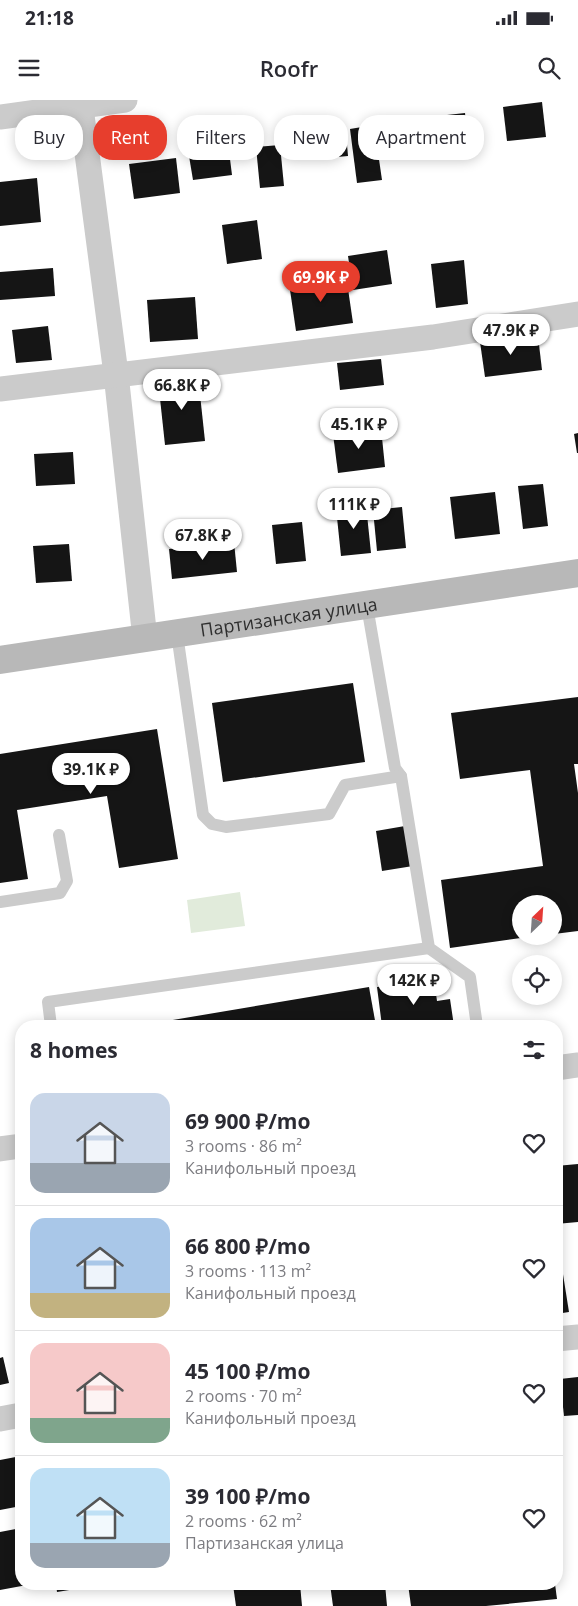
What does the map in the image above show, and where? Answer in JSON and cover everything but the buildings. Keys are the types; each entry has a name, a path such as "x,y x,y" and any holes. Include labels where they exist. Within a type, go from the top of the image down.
{"main road":[{"name":"Партизанская улица","path":"0,660 578,573"}],"street":[{"path":"0,117 81,103 125,100"},
{"path":"81,103 116,374 144,639"},
{"path":"0,389 433,337 578,314"},
{"path":"563,1067 578,1065"},
{"path":"0,1149 15,1147"},
{"path":"563,1339 578,1337"},
{"path":"0,1419 15,1417"}],"lane":[{"path":"367,606 395,768 401,776 430,948"},
{"path":"177,634 203,815 212,824 226,827 329,814 345,785 401,776"},
{"path":"0,902 60,893 67,882 59,835"},
{"path":"50,1020 48,1002 430,948 470,977 476,1020"}],"green space":[{"path":"240,892 245,926 191,933 187,900"}]}
